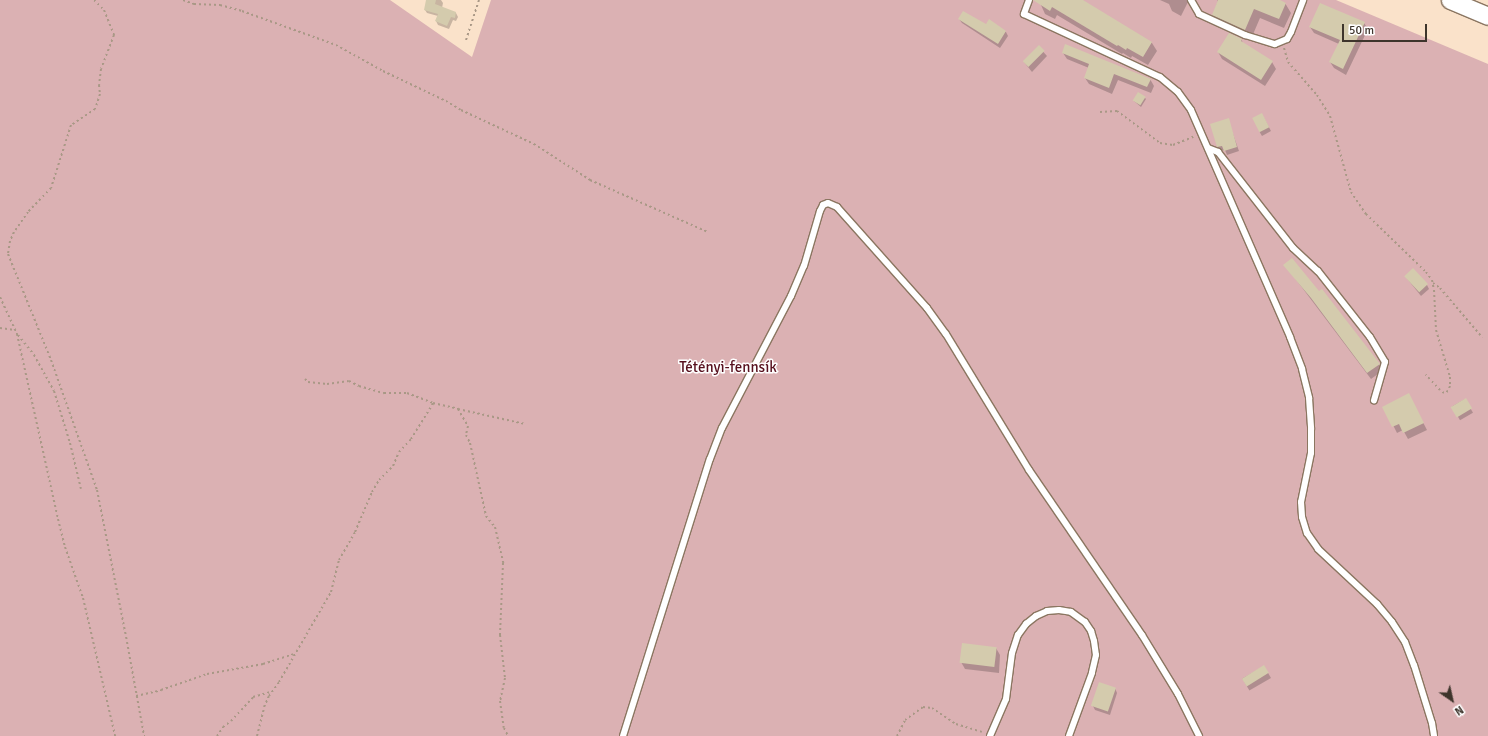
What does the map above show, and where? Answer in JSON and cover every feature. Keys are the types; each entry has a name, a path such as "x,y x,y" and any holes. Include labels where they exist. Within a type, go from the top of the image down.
{"main road":[{"path":"1450,0 1488,16"}],"lane":[{"path":"1029,0 1024,14 1160,77 1178,92 1191,110 1290,337 1302,369 1309,398 1312,429 1311,453 1301,502 1302,517 1307,533 1318,549 1377,604 1392,622 1405,642 1414,665 1432,723 1434,736"},
{"path":"1191,0 1200,14 1244,36 1275,44 1286,39 1291,32 1303,0"},
{"path":"1208,148 1218,152 1293,248 1318,272 1370,337 1385,362 1374,400"},
{"path":"623,736 710,459 722,428 791,296 804,266 820,211 824,205 828,203 837,207 927,308 946,334 1029,470 1142,635 1178,694 1199,736"},
{"path":"991,735 1006,699 1012,653 1018,635 1026,624 1036,616 1048,611 1059,610 1070,612 1085,622 1091,631 1096,655 1092,673 1070,736"}],"path":[{"path":"94,0 104,10 114,35 101,69 99,85 100,94 95,109 72,125 51,188 28,212 14,232 10,241 8,254 51,360 97,490 144,736"},
{"path":"183,0 194,4 220,5 291,28 336,45 383,71 534,144 590,180 708,232"},
{"path":"217,0 220,5"},
{"path":"466,40 479,0"},
{"path":"1286,39 1284,51 1288,62 1317,95 1330,116 1351,192 1366,214 1426,272 1433,284 1436,330 1450,377 1450,386 1448,391 1444,393 1426,375"},
{"path":"1100,112 1117,111 1160,143 1173,145 1201,133"},
{"path":"1433,284 1440,288 1482,337"},
{"path":"0,297 15,330 34,355 54,391 70,443 81,489"},
{"path":"0,328 15,330"},
{"path":"18,334 60,526 83,598 115,736"},
{"path":"305,379 308,382 328,384 348,381 359,386 391,394 407,393 458,409 525,424"},
{"path":"257,736 264,707 271,692 331,592 340,560 355,532 372,492 379,480 393,466 399,452 411,439 434,402"},
{"path":"458,409 468,426 466,435 470,443 486,516 495,527 503,563 500,635 505,678 500,701 504,728 508,736"},
{"path":"136,696 161,690 207,674 263,664 294,654"},
{"path":"217,736 222,727 231,721 253,697 271,692"},
{"path":"897,736 905,720 923,707 932,708 956,724 991,735"}],"green space":[{"name":"Tétényi-fennsík","path":"0,0 390,0 472,57 491,0 1336,0 1488,64 1488,736 0,736"}],"building":[{"path":"426,0 436,0 435,4 456,12 455,18 451,17 447,26 435,21 438,14 424,10"},
{"path":"1033,0 1083,0 1152,42 1143,57 1127,48 1126,50 1118,45 1117,46 1052,7 1050,11"},
{"path":"1218,0 1280,0 1286,3 1279,19 1254,9 1245,30 1212,15"},
{"path":"1320,3 1365,22 1343,69 1329,62 1340,40 1309,27"},
{"path":"963,11 986,24 989,19 1006,31 998,44 958,19"},
{"path":"1229,33 1242,39 1241,41 1273,61 1261,80 1217,52"},
{"path":"1065,44 1151,79 1147,87 1114,74 1109,88 1084,78 1089,64 1062,53"},
{"path":"1039,45 1045,51 1028,67 1023,61"},
{"path":"1138,92 1146,97 1140,105 1133,100"},
{"path":"1262,113 1269,127 1259,132 1252,118"},
{"path":"1229,118 1237,147 1224,151 1222,146 1217,147 1210,124"},
{"path":"1292,258 1319,291 1322,289 1380,364 1367,373 1311,298 1283,265"},
{"path":"1413,268 1428,284 1419,292 1404,276"},
{"path":"1409,393 1424,423 1403,433 1399,424 1392,427 1382,407"},
{"path":"1466,398 1472,408 1457,418 1451,407"},
{"path":"962,643 997,647 994,667 960,663"},
{"path":"1264,665 1269,673 1247,686 1242,679"},
{"path":"1099,682 1116,688 1108,711 1091,706"}]}
